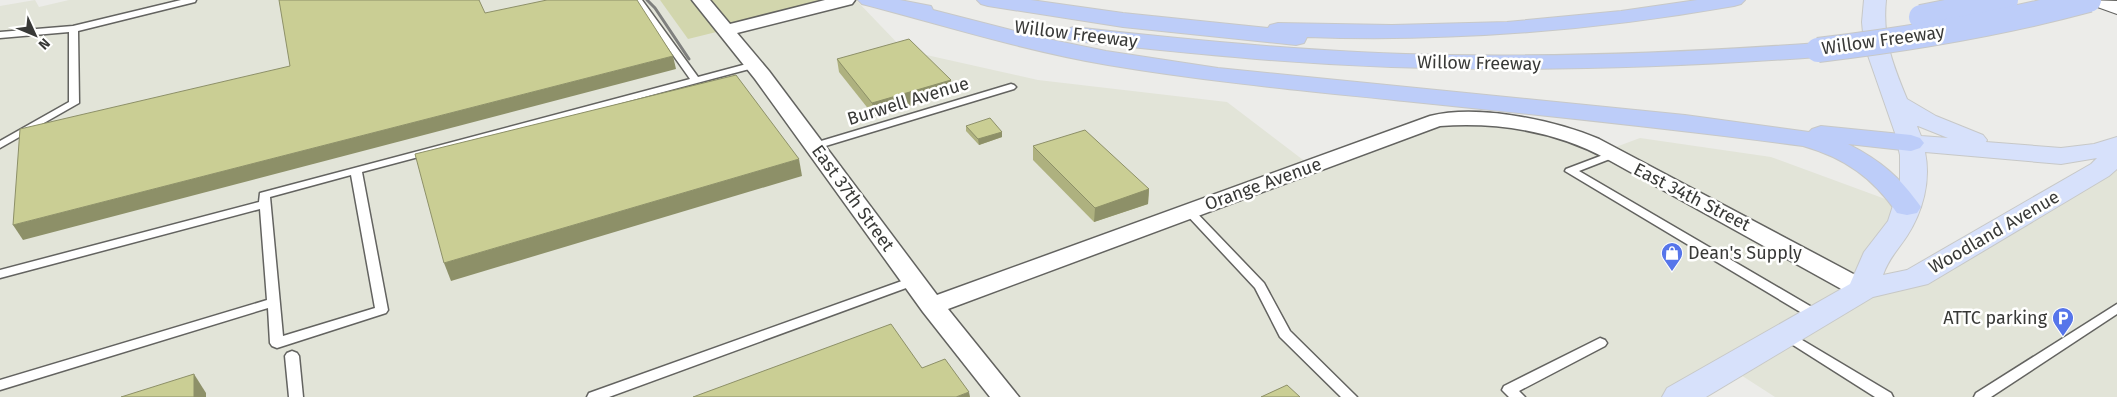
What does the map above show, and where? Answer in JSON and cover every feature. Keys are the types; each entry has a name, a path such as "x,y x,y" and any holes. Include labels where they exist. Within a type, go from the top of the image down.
{"highway":[{"name":"Willow Freeway","path":"868,0 1009,25 1137,42 1240,52 1376,61 1583,63 1712,58 1821,40 2006,0"},
{"name":"Willow Freeway","path":"988,0 1066,12 1322,41 1520,47 1650,44 1751,38 1821,40 1972,28 2089,0"},
{"path":"1191,27 1318,32 1438,32 1605,19 1679,10 1734,0"},
{"path":"899,7 999,35 1106,58 1218,76 1685,123 1911,143"},
{"path":"1685,123 1791,137 1831,146 1872,168 1892,186 1907,207"}],"main road":[{"path":"1863,290 1877,255 1894,234 1907,207 1914,178 1911,143 1879,54 1873,29 1872,14 1875,0"},
{"path":"2096,0 2117,8"},
{"path":"1896,103 1912,114 1943,128 2013,153"},
{"path":"1911,143 2061,156 2096,151 2117,145"},
{"name":"Woodland Avenue","path":"1679,397 1863,290 1917,277 2100,170 2117,154"}],"street":[{"name":"East 37th Street","path":"701,0 754,65 932,306 1005,397"},
{"path":"726,30 846,0"},
{"name":"Orange Avenue","path":"932,306 1437,120 1458,118 1513,121 1569,134 1605,151"},
{"name":"East 34th Street","path":"1605,151 1768,236 1863,290"}],"lane":[{"path":"0,35 73,29 192,0"},
{"path":"638,0 695,80"},
{"path":"0,144 74,103 73,29"},
{"path":"356,170 382,310 277,342 264,195 356,170 695,80 754,65"},
{"name":"Burwell Avenue","path":"815,146 1010,87"},
{"path":"1605,151 1570,171 1818,317"},
{"path":"0,274 265,204"},
{"path":"1189,212 1260,286 1285,334 1350,397"},
{"path":"594,397 913,281"},
{"path":"0,385 274,302"},
{"path":"1981,397 2117,308"},
{"path":"1787,335 1886,397"},
{"path":"1518,397 1509,390 1600,343"},
{"path":"292,356 296,397"}],"shaded area":[{"path":"35,0 39,7 69,0 660,0 665,4 856,0 904,50 1038,80 1227,102 1311,166 1437,120 1513,121 1605,151 1640,138 1771,157 1907,207 1863,290 1917,277 2117,155 2117,397 1775,397 1730,368 1679,397 0,397 0,6"}],"green space":[{"path":"660,0 846,0 688,39"}],"building":[{"path":"279,0 479,0 485,13 547,0 637,0 673,56 13,225 20,129 290,66"},
{"path":"909,39 951,80 872,103 837,59"},
{"path":"736,75 799,159 444,263 415,154"},
{"path":"990,118 1002,132 978,139 966,126"},
{"path":"1085,130 1149,189 1095,208 1033,146"},
{"path":"891,324 922,368 945,359 969,392 956,397 693,397"},
{"path":"194,374 194,397 121,397"},
{"path":"1287,385 1300,397 1261,397"}],"railway":[{"path":"647,0 655,8 689,59"}],"place":[{"name":"Dean's Supply","path":"1672,272"},
{"name":"ATTC parking","path":"2063,337"}]}
